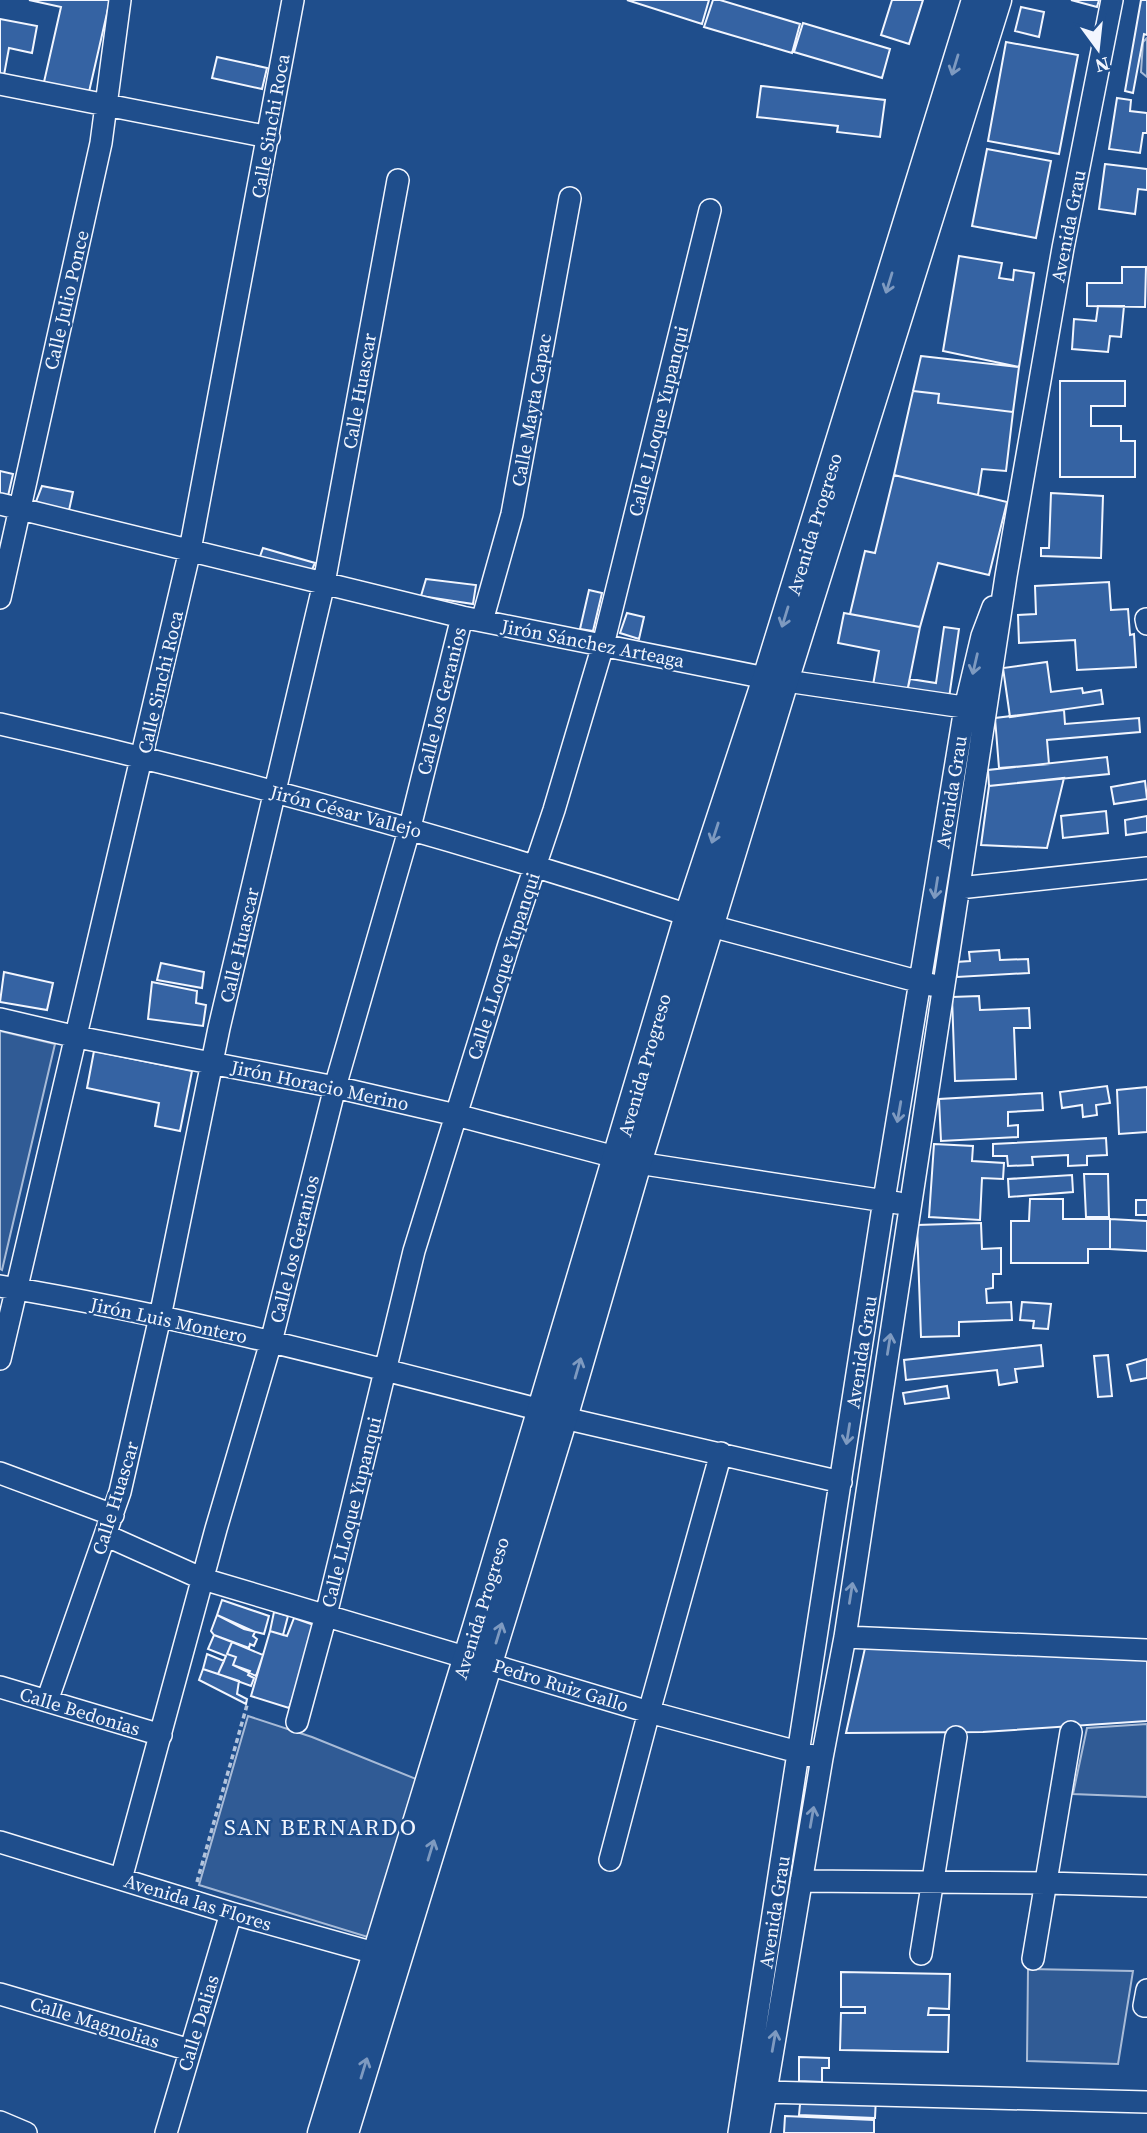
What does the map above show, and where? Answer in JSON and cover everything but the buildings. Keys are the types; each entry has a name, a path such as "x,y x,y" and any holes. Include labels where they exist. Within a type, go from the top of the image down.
{"main road":[{"name":"Avenida Progreso","path":"776,680 975,0"},
{"name":"Avenida Progreso","path":"321,2133 387,1956 699,920 998,0"},
{"name":"Avenida Progreso","path":"345,2133 387,1956"}],"street":[{"name":"Calle Julio Ponce","path":"0,598 10,506 101,144 120,0"},
{"name":"Calle Sinchi Roca","path":"0,1359 8,1287 76,1037 190,550 293,0"},
{"name":"Avenida Grau","path":"759,2133 845,1637 959,888 982,636 1006,576 1063,248 1112,0"},
{"path":"0,84 269,137"},
{"name":"Calle Huascar","path":"47,1701 120,1492 160,1317 212,1062 324,583 398,180"},
{"name":"Calle Mayta Capac","path":"472,619 512,514 570,198"},
{"name":"Calle LLoque Yupanqui","path":"297,1723 326,1615 414,1251 603,645 710,210"},
{"name":"Jirón Sánchez Arteaga","path":"10,506 472,619 776,680 976,709"},
{"name":"Calle los Geranios","path":"121,1879 271,1342 335,1087 472,619"},
{"name":"Avenida Grau","path":"739,2133 920,983 976,709"},
{"name":"Jirón César Vallejo","path":"0,724 143,756 410,827 536,865 699,920 920,983 944,986"},
{"path":"959,888 1147,868"},
{"name":"Jirón Horacio Merino","path":"0,1019 76,1037 335,1087 628,1159 911,1205"},
{"name":"Jirón Luis Montero","path":"8,1287 271,1342 552,1414 841,1482"},
{"path":"610,1860 721,1453"},
{"path":"0,1473 113,1515"},
{"name":"Pedro Ruiz Gallo","path":"105,1535 204,1578 649,1712 822,1758"},
{"path":"845,1637 1147,1650"},
{"name":"Calle Bedonias","path":"0,1687 161,1735"},
{"path":"1033,1959 1071,1732"},
{"path":"921,1954 956,1737"},
{"name":"Avenida las Flores","path":"0,1842 231,1913 387,1956"},
{"path":"801,1881 1147,1886"},
{"name":"Calle Dalias","path":"166,2133 231,1913"},
{"path":"1147,1990 1144,2006 1147,2006"},
{"name":"Calle Magnolias","path":"0,1994 190,2050"},
{"path":"765,2092 1147,2102"},
{"path":"0,2122 26,2133"}],"path":[{"path":"191,1900 247,1705"}],"shaded area":[{"path":"1147,38 1147,77 1141,72 1143,42"},
{"path":"0,1031 55,1044 2,1270 0,1269"},
{"path":"248,1716 312,1737 421,1781 371,1938 199,1885"},
{"path":"1147,1724 1147,1797 1073,1794 1087,1728"},
{"path":"1028,1969 1133,1971 1118,2064 1027,2061"}],"district":[{"name":"SAN BERNARDO","path":"321,1827"}]}
